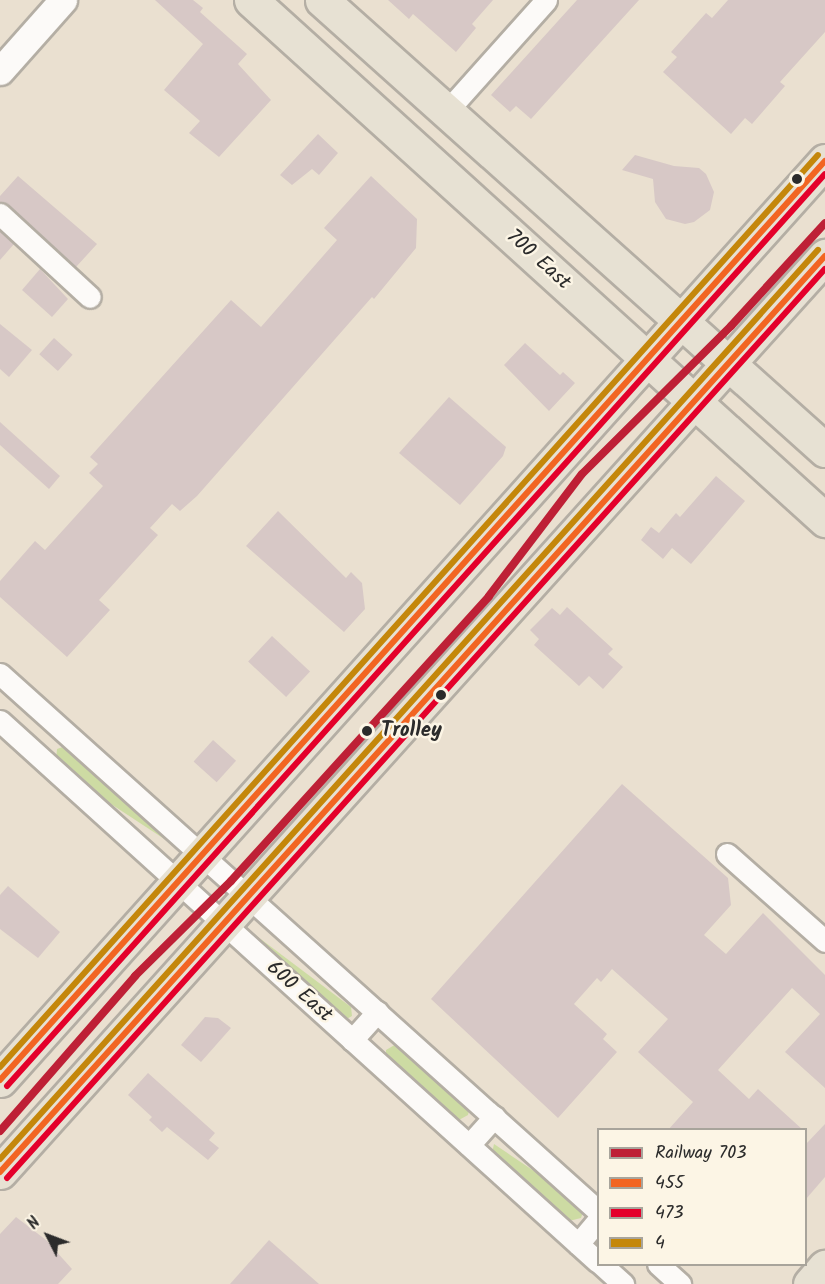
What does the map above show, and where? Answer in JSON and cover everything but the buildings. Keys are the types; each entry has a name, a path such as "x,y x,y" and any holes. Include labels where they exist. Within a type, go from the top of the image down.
{"main road":[{"name":"700 East","path":"250,0 825,520"},
{"path":"322,0 825,450"},
{"path":"0,1080 825,161"},
{"path":"0,1172 250,898 825,256"},
{"path":"810,1284 825,1267"}],"street":[{"path":"0,71 63,0"},
{"path":"446,112 546,0"},
{"path":"0,214 90,297"},
{"name":"600 East","path":"0,674 597,1210"},
{"name":"600 East","path":"0,721 597,1260"},
{"path":"32,749 55,723"},
{"path":"727,854 825,941"},
{"path":"352,1040 377,1012"},
{"path":"469,1145 494,1117"},
{"path":"578,1244 597,1221"},
{"name":"600 East","path":"603,1266 624,1284"},
{"path":"660,1266 680,1284"}],"green space":[{"path":"68,745 176,844 175,846 85,787 56,760 57,749"},
{"path":"254,934 351,1007 352,1016 345,1020"},
{"path":"398,1043 470,1106 468,1115 457,1121 386,1057 386,1050"},
{"path":"494,1144 577,1200 584,1209 581,1218 569,1221 492,1153"}],"rail line":[{"name":"703","path":"0,1131 135,976 231,881 489,596 582,474 731,326 825,223"}],"transit line":[{"name":"4","path":"0,1067 818,155"},
{"name":"455","path":"0,1080 825,161"},
{"name":"473","path":"7,1086 825,174"},
{"name":"4","path":"0,1159 818,250"},
{"name":"455","path":"0,1172 825,256"},
{"name":"473","path":"7,1178 825,269"}],"place":[{"name":"Trolley","path":"367,731"}]}
